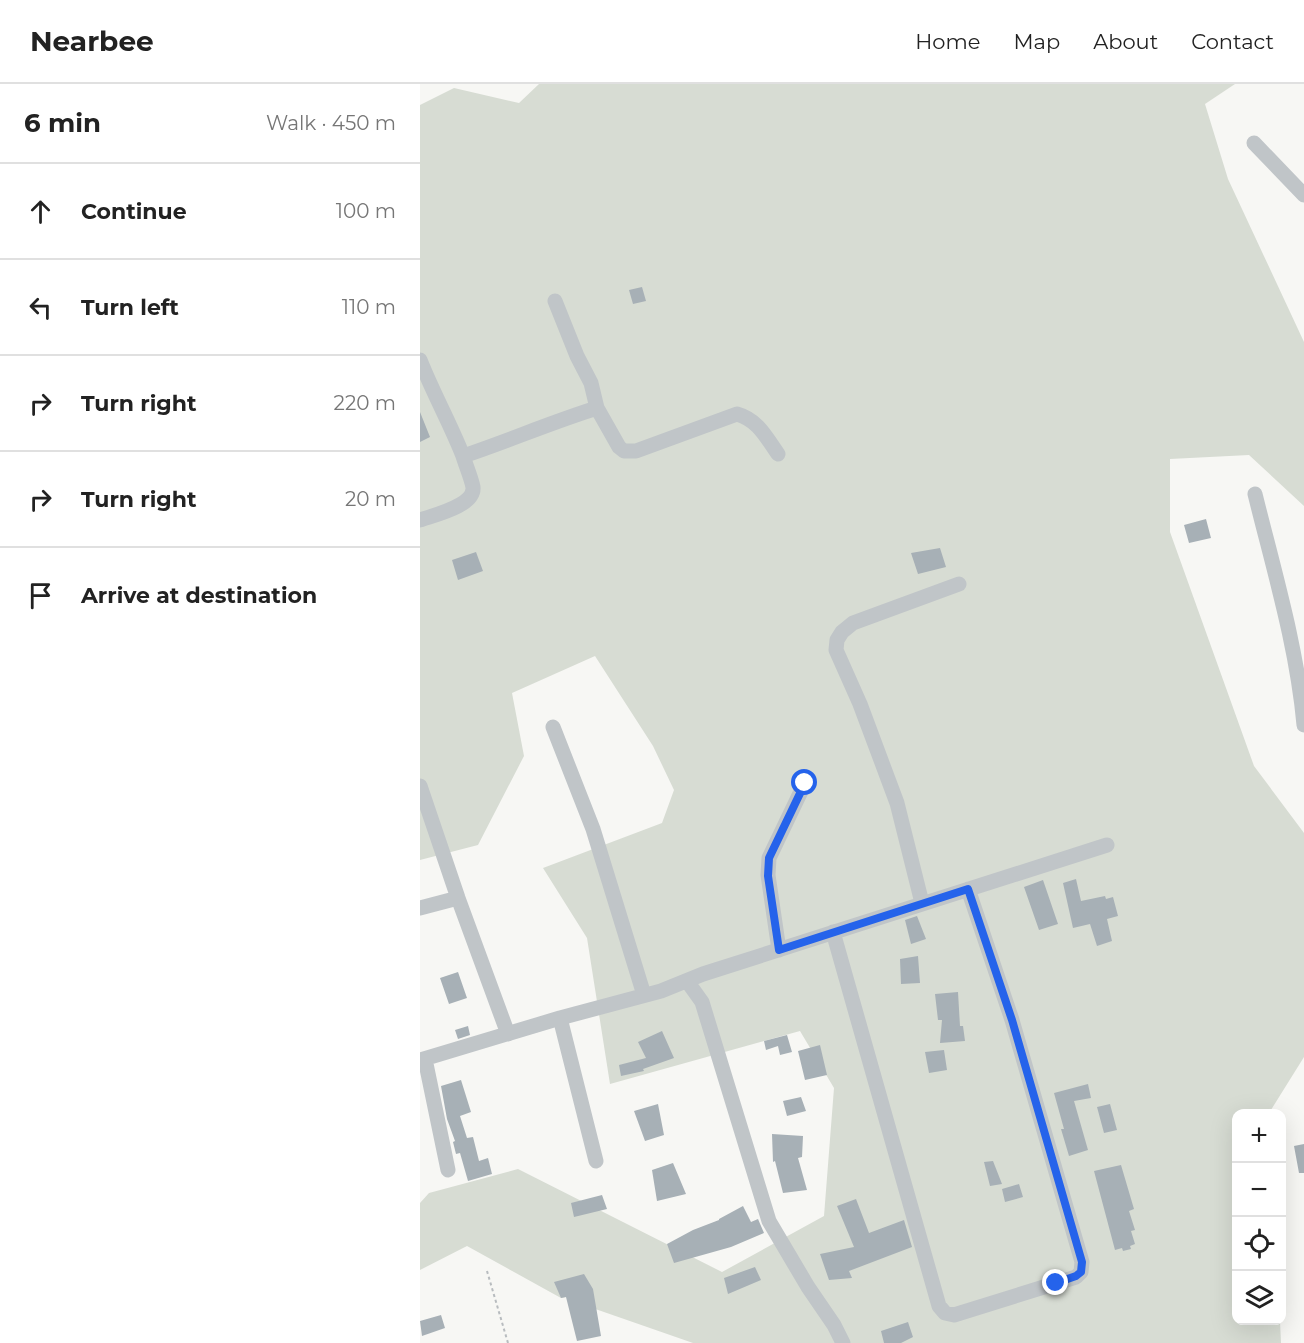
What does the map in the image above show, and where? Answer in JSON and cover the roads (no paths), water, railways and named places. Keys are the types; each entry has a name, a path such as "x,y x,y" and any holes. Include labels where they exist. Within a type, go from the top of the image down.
{"street":[{"path":"1254,143 1304,195"},
{"path":"555,301 577,356 591,383 597,408 619,447 624,451 636,451 737,414 748,417 757,424 778,454"},
{"path":"420,360 463,456 473,489 471,497 464,504 420,520"},
{"path":"463,456 597,408"},
{"path":"1255,494 1301,672 1304,725"},
{"path":"922,903 897,803 860,704 836,650 837,640 842,632 853,623 959,584"},
{"path":"553,727 593,829 644,995"},
{"path":"779,950 768,876 769,858 805,783"},
{"path":"420,786 508,1034"},
{"path":"448,1170 422,1060 644,995 922,903 1107,845"},
{"path":"833,932 939,1306 945,1313 954,1315 1065,1280 1081,1272 1082,1262 1012,1020 968,889"},
{"path":"420,908 458,898"},
{"path":"687,981 702,1002 769,1221 843,1343"},
{"path":"560,1018 596,1161"}]}
